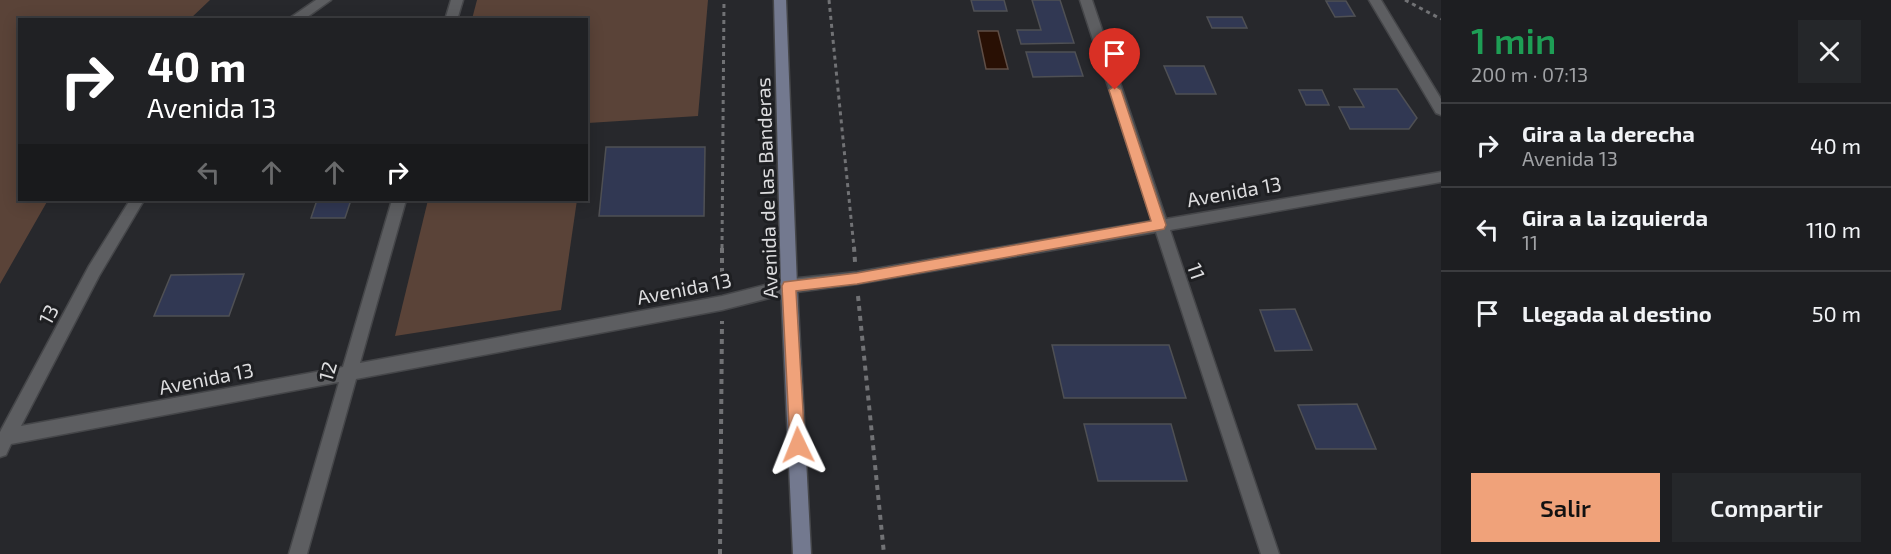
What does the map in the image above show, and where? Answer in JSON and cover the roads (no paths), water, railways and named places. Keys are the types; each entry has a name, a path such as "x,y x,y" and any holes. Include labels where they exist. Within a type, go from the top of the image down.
{"street":[{"path":"296,18 325,0"},
{"path":"452,18 457,0"},
{"name":"Avenida de las Banderas","path":"780,0 789,286 802,554"},
{"name":"11","path":"1086,0 1270,554"},
{"path":"1375,0 1441,110"},
{"name":"Avenida 13","path":"3,443 348,373 722,303 789,286 857,278 1441,177"},
{"name":"13","path":"3,443 94,271 136,201"},
{"name":"12","path":"298,554 399,201"}]}
